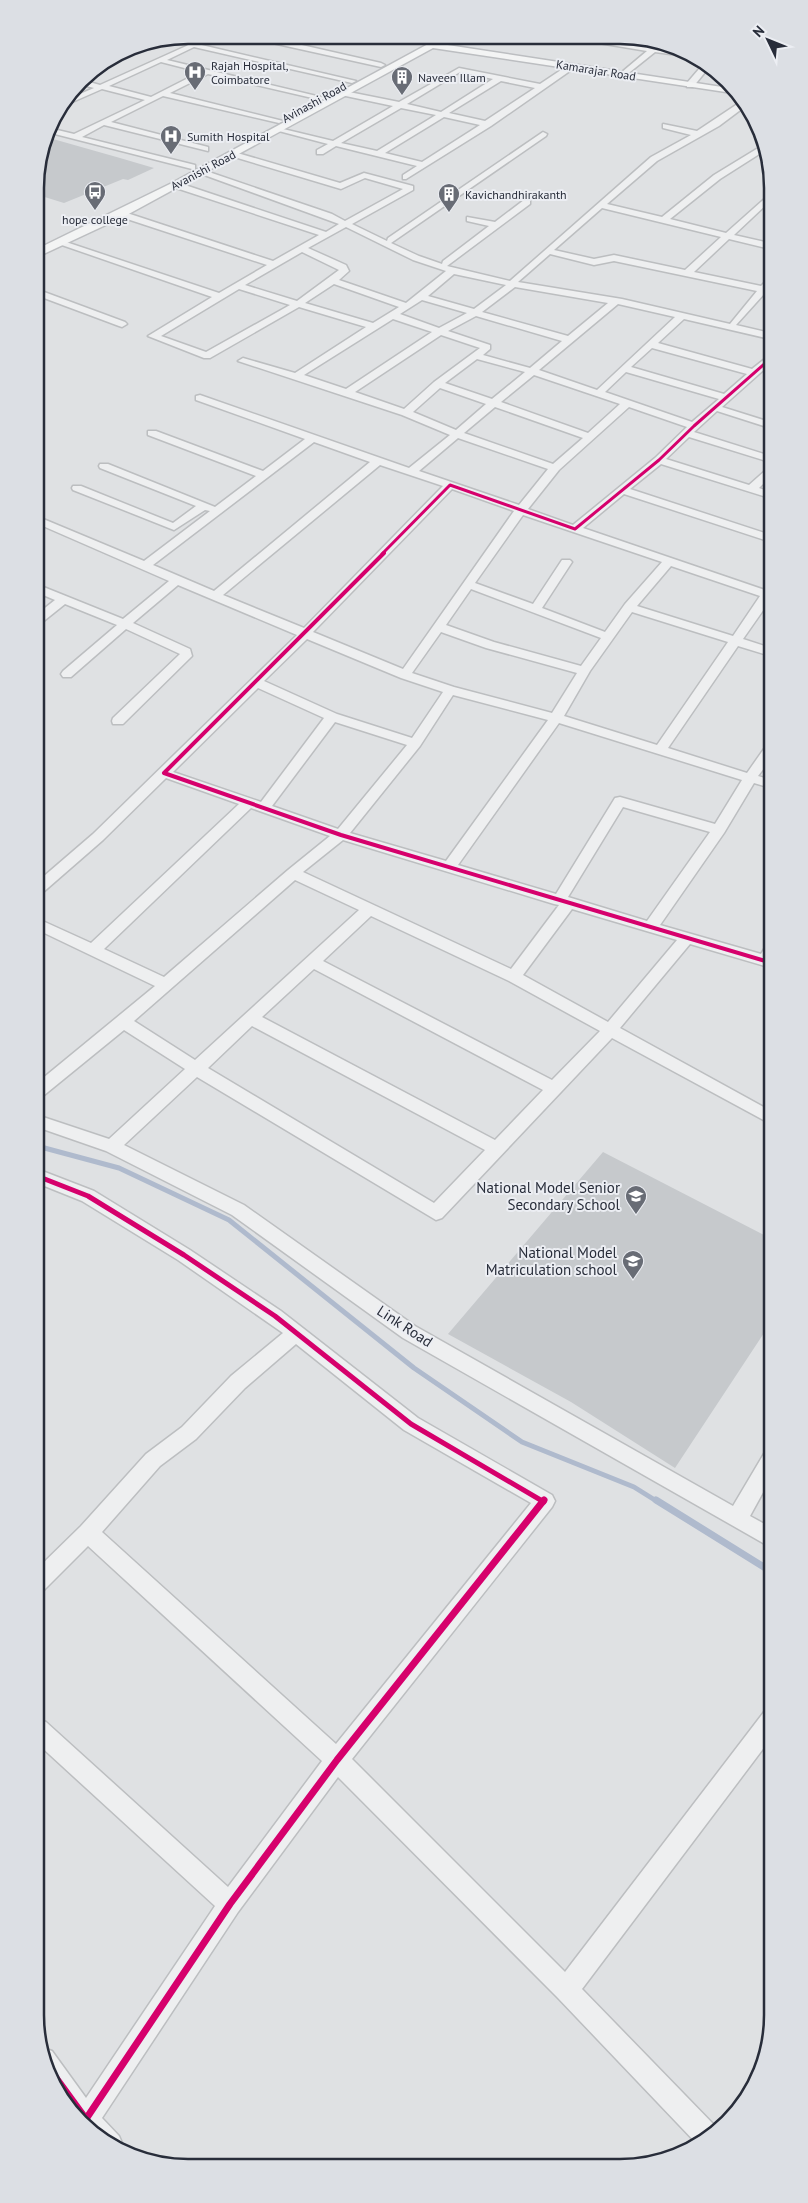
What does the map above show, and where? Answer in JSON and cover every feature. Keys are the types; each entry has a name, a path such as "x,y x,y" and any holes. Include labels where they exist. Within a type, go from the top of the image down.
{"main road":[{"name":"Avinashi Road","path":"350,86 381,65 429,44"},
{"name":"Avanishi Road","path":"44,251 176,186 196,169 234,154 321,102 430,44"},
{"name":"Kamarajar Road","path":"448,44 454,48 726,90"},
{"name":"Avinashi Road","path":"44,242 196,169 279,126 310,104 321,102"},
{"path":"67,230 79,234"}],"street":[{"path":"289,44 381,65"},
{"path":"610,44 668,52"},
{"path":"75,99 194,45 350,86 400,106 488,124"},
{"path":"625,74 653,50"},
{"path":"160,60 321,102"},
{"path":"406,177 574,66"},
{"path":"320,152 459,70 542,87"},
{"path":"690,85 703,70"},
{"path":"75,137 207,72"},
{"path":"379,154 500,78"},
{"path":"89,84 152,99"},
{"path":"163,94 279,126 335,144 424,165"},
{"path":"346,394 440,331 476,312 514,282 654,159 698,134 739,107"},
{"path":"104,123 205,149"},
{"path":"666,126 698,134"},
{"path":"55,132 196,169 351,222 449,267"},
{"path":"391,240 543,134"},
{"path":"664,220 717,177 759,150"},
{"path":"234,154 341,186 364,175 410,188 274,264 153,336 207,356 298,304 333,281 344,270 343,267 302,249"},
{"path":"176,186 327,235"},
{"path":"296,376 372,326 421,297 449,267 527,202"},
{"path":"687,274 764,203"},
{"path":"600,205 764,245"},
{"path":"121,214 274,264"},
{"path":"470,219 496,226"},
{"path":"351,222 416,258 514,282 616,301 764,335"},
{"path":"60,243 221,297"},
{"path":"549,251 594,262 614,258 764,290"},
{"path":"333,281 406,306"},
{"path":"514,282 614,297 764,330"},
{"path":"239,286 372,326"},
{"path":"734,323 764,292"},
{"path":"44,295 122,324"},
{"path":"421,297 570,340"},
{"path":"411,472 455,433 616,301"},
{"path":"392,315 487,347 438,384 406,413"},
{"path":"598,394 682,316"},
{"path":"650,344 762,370"},
{"path":"475,356 532,371 628,404 764,457"},
{"path":"243,361 296,376 406,413 455,433 555,468"},
{"path":"624,368 728,398"},
{"path":"575,529 659,460 690,429 762,370"},
{"path":"438,384 590,437"},
{"path":"200,398 668,561 764,591"},
{"path":"405,675 470,585 520,510 555,468 628,404"},
{"path":"716,408 764,422"},
{"path":"152,433 264,476"},
{"path":"145,566 313,438"},
{"path":"659,460 764,493"},
{"path":"215,596 378,461"},
{"path":"104,466 217,511"},
{"path":"751,489 764,477"},
{"path":"44,884 98,838 306,632 450,485"},
{"path":"77,488 174,527 204,506"},
{"path":"622,490 764,537"},
{"path":"44,522 94,542 177,580 306,632 405,675 450,690 556,718 764,782"},
{"path":"449,867 556,718 584,671 629,607 668,561"},
{"path":"534,610 566,562"},
{"path":"67,674 177,580"},
{"path":"470,585 608,637"},
{"path":"44,592 125,624 186,652 186,656 118,721"},
{"path":"44,615 62,600"},
{"path":"660,750 735,639 764,600"},
{"path":"629,607 764,649"},
{"path":"439,627 490,645 584,671"},
{"path":"256,682 332,717 415,743"},
{"path":"44,1086 123,1022 293,873 341,835 415,743 450,690"},
{"path":"263,808 332,717"},
{"path":"651,926 718,830 764,759"},
{"path":"164,773 341,835 688,936 764,961"},
{"path":"514,977 564,901 620,801 718,830"},
{"path":"93,950 248,803"},
{"path":"293,873 371,908 514,977 764,1114"},
{"path":"112,1146 371,908"},
{"path":"44,927 165,984"},
{"path":"123,1022 197,1069 436,1213 611,1029 688,936"},
{"path":"313,962 554,1088"},
{"path":"252,1019 496,1148"},
{"name":"Link Road","path":"44,1123 112,1146 238,1210 409,1332 764,1534"},
{"path":"44,1179 88,1196 184,1255 275,1316 411,1424 545,1501 338,1760 230,1904 87,2118"},
{"path":"44,1576 88,1533 153,1460 189,1433 238,1382 296,1333"},
{"path":"737,1519 764,1472"},
{"path":"88,1533 338,1760 566,1990 703,2132"},
{"path":"566,1990 764,1730"},
{"path":"44,1735 230,1904"},
{"path":"68,2095 76,2106"}],"building":[{"path":"53,139 154,168 128,180 123,179 64,203 44,197 45,169"},
{"name":"National Model Senior Secondary School","path":"603,1152 764,1235 764,1333 675,1468 571,1402 448,1334"}],"waterway":[{"path":"44,1148 119,1168 229,1220 414,1368 522,1442 634,1487 658,1502"},
{"path":"656,1500 764,1567"}],"cycle path":[{"path":"764,364 694,426 659,460 575,529 450,485 306,633 164,773 341,835 764,961"},
{"path":"44,1179 88,1196 184,1255 275,1316 411,1424 545,1501 337,1760 230,1904 87,2118"},
{"path":"68,2095 76,2106"}],"place":[{"name":"Rajah Hospital, Coimbatore","path":"195,91"},
{"name":"Naveen Illam","path":"402,96"},
{"name":"Sumith Hospital","path":"171,155"},
{"name":"hope college","path":"95,211"},
{"name":"Kavichandhirakanth","path":"449,213"},
{"name":"National Model Senior Secondary School","path":"636,1215"},
{"name":"National Model Matriculation school","path":"633,1280"}]}
